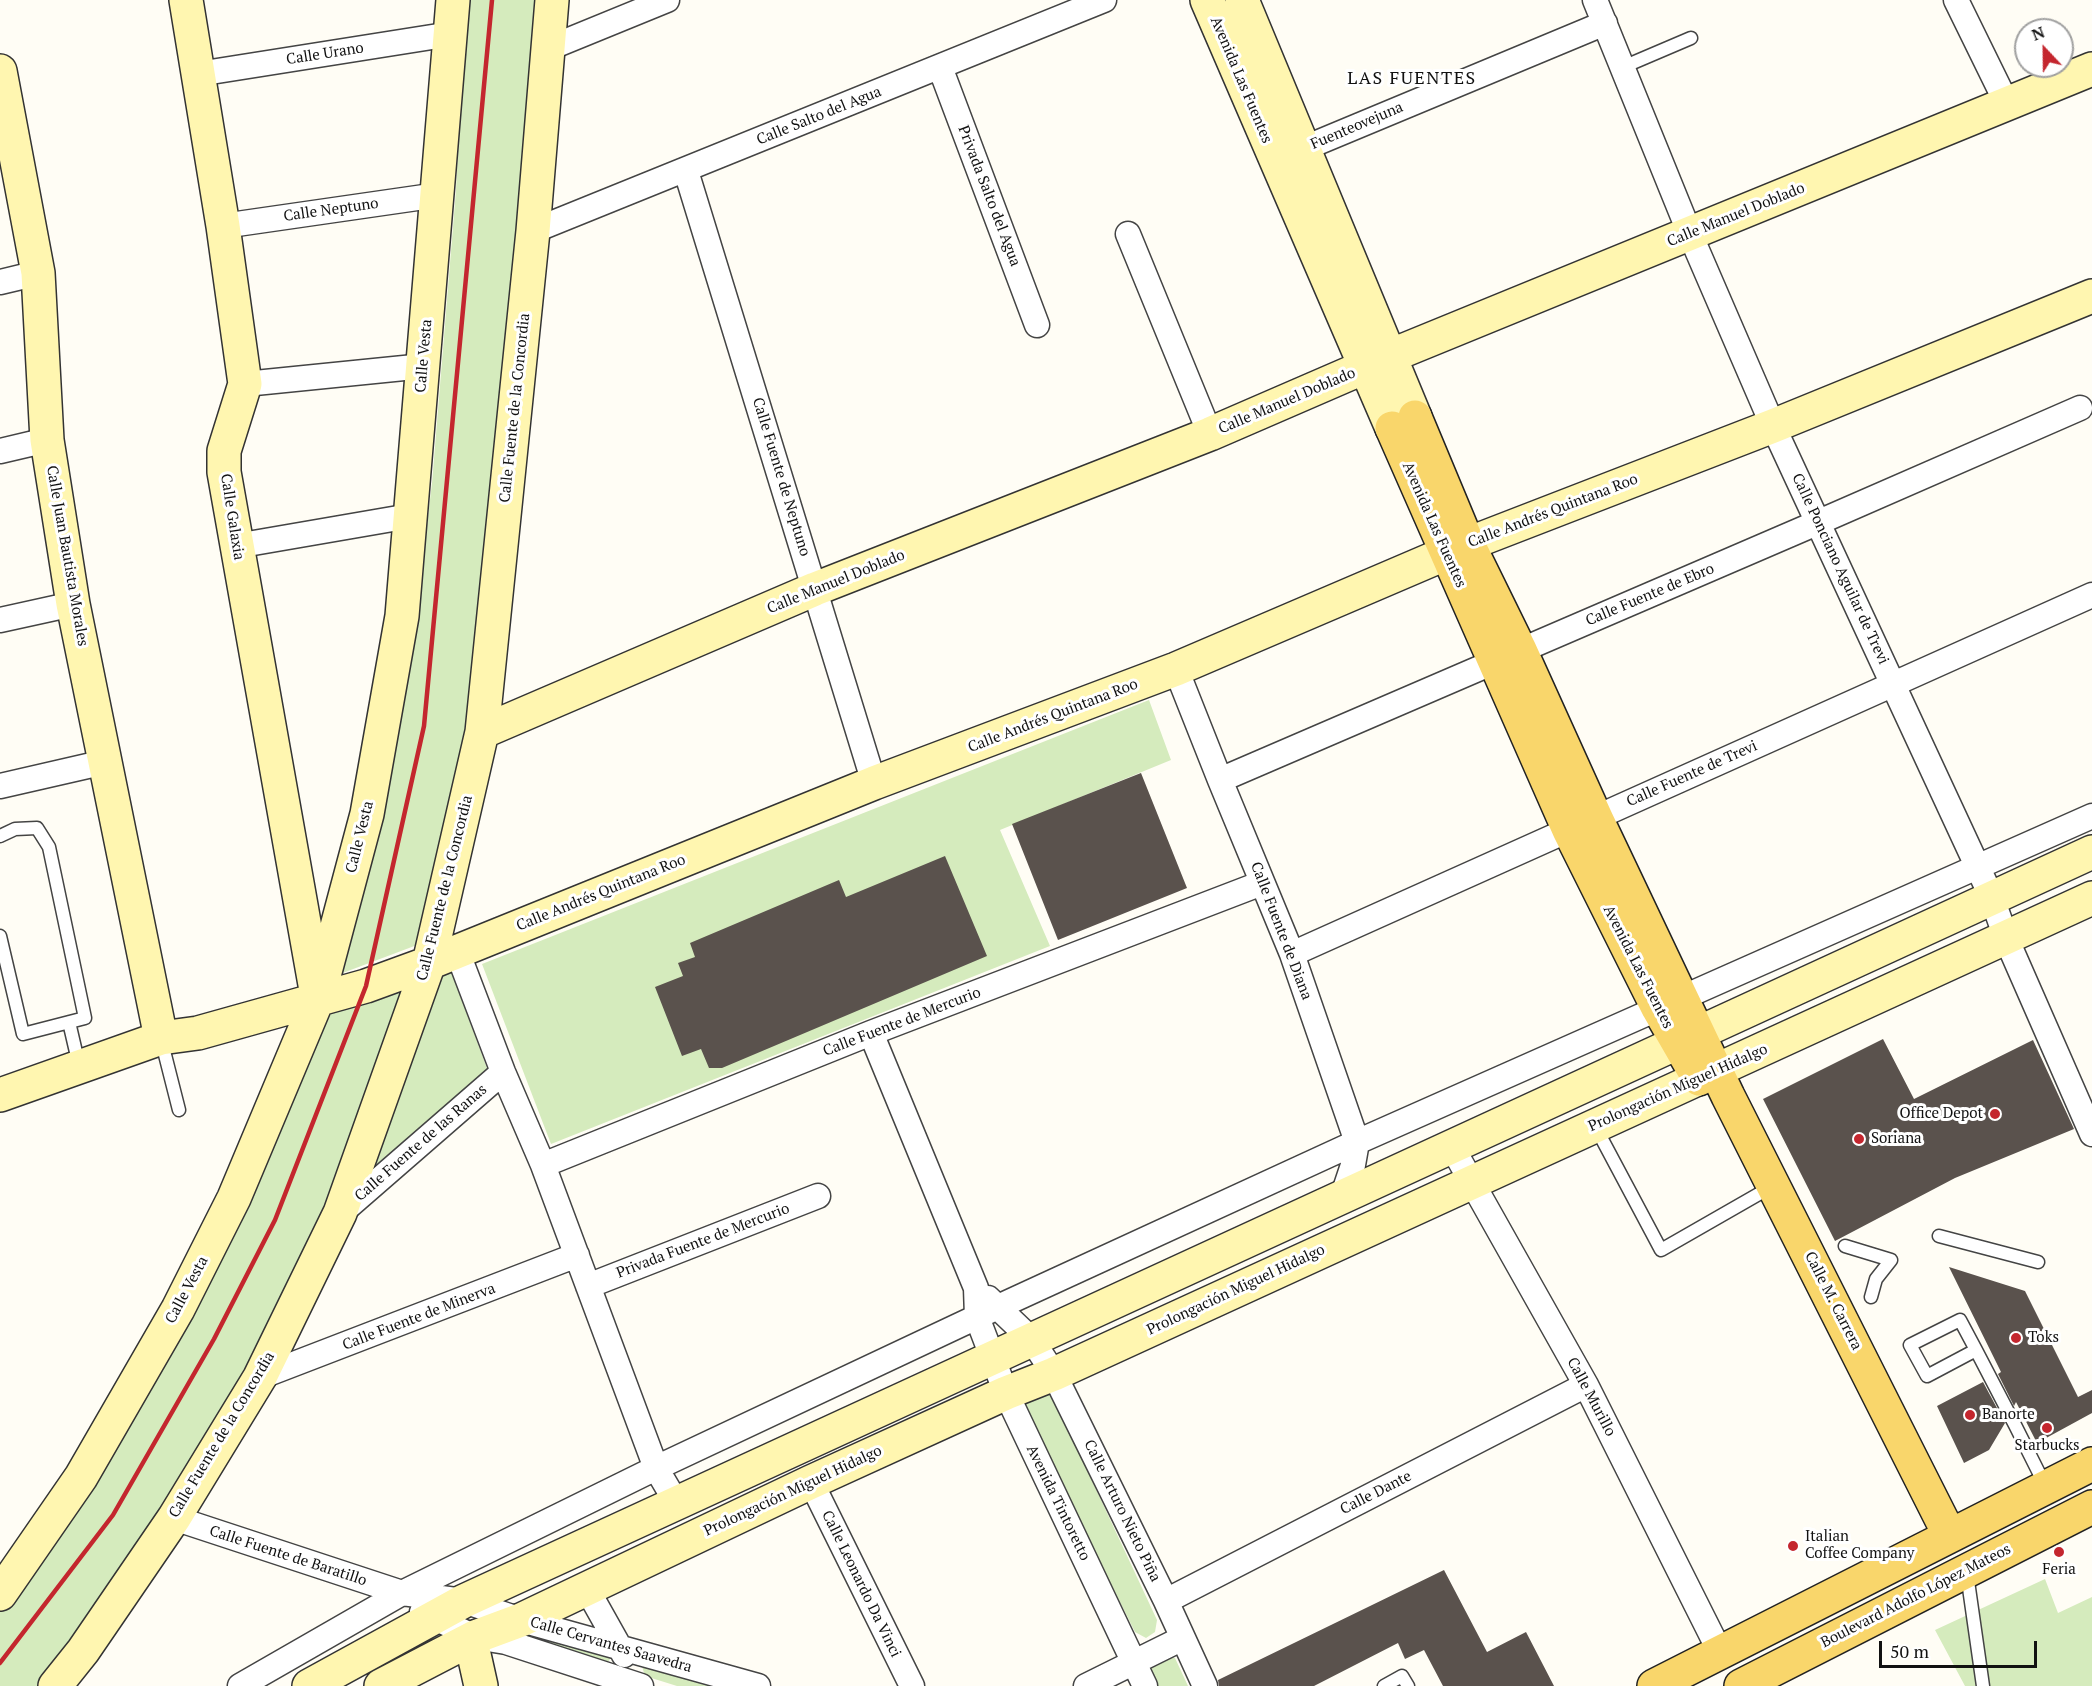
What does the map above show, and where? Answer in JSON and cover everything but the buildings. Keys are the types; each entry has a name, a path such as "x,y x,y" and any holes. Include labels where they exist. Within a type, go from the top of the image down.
{"main road":[{"name":"Calle Galaxia","path":"186,0 223,226 245,384 224,451 224,472 318,998"},
{"name":"Calle Vesta","path":"0,1594 81,1477 178,1310 234,1198 318,998 367,814 402,616 453,0"},
{"name":"Calle Fuente de la Concordia","path":"56,1686 83,1651 174,1518 260,1377 340,1213 443,957 482,732 533,231 552,0"},
{"name":"Avenida Las Fuentes","path":"1207,0 1290,154 1458,549 1582,824 1688,1038"},
{"name":"Avenida Las Fuentes","path":"1242,0 1290,154"},
{"name":"Calle Manuel Doblado","path":"482,732 815,589 1210,434 1378,362 2092,69"},
{"name":"Calle Juan Bautista Morales","path":"0,71 4,117 38,273 47,440 73,604 161,1038"},
{"name":"Calle Andrés Quintana Roo","path":"0,1095 161,1038 198,1033 366,986 443,957 874,783 1176,669 1458,549 1773,426 2092,296"},
{"path":"309,1686 464,1601 2092,852"},
{"name":"Prolongación Miguel Hidalgo","path":"381,1686 475,1637 521,1620 811,1482 1054,1374 2092,898"},
{"name":"Calle M. Carrera","path":"1688,1038 1775,1185 1950,1536"},
{"path":"1654,1686 2092,1464"},
{"name":"Boulevard Adolfo López Mateos","path":"1741,1686 2092,1507"},
{"path":"475,1637 473,1650 481,1686"}],"street":[{"path":"547,49 667,0"},
{"name":"Calle Salto del Agua","path":"533,231 1104,0"},
{"name":"Calle Ponciano Aguilar de Trevi","path":"1595,0 1690,234 1773,426 1992,898 2006,938 2090,1124"},
{"path":"1956,0 2007,104"},
{"name":"Fuenteovejuna","path":"1290,154 1605,23"},
{"name":"Calle Urano","path":"198,74 451,34"},
{"name":"Privada Salto del Agua","path":"940,67 1037,325"},
{"name":"Calle Fuente de Neptuno","path":"686,171 874,783"},
{"name":"Calle Neptuno","path":"223,226 438,195"},
{"path":"1128,234 1210,434"},
{"path":"0,282 38,273"},
{"path":"245,384 424,366"},
{"name":"Calle Fuente de Ebro","path":"1220,780 2079,408"},
{"path":"0,451 47,440"},
{"path":"236,546 410,516"},
{"name":"Calle Fuente de Trevi","path":"1292,954 2092,594"},
{"path":"0,620 73,604"},
{"name":"Calle Fuente de Diana","path":"1176,669 1292,954 1356,1142 1353,1165 1342,1198"},
{"path":"0,786 105,762"},
{"path":"240,1686 402,1593 656,1468 988,1312 1356,1142 2092,816"},
{"name":"Calle Fuente de Mercurio","path":"543,1165 871,1033 1262,883"},
{"path":"443,957 503,1072 543,1165 656,1468 676,1502"},
{"path":"871,1033 988,1312 1032,1340"},
{"name":"Calle Fuente de las Ranas","path":"340,1213 503,1072"},
{"name":"Calle Murillo","path":"1452,1147 1586,1385 1720,1652"},
{"name":"Privada Fuente de Mercurio","path":"588,1286 818,1196"},
{"name":"Calle Fuente de Minerva","path":"260,1377 577,1255"},
{"name":"Avenida Tintoretto","path":"988,1312 993,1356 1006,1394 1145,1686"},
{"name":"Calle Arturo Nieto Piña","path":"1032,1340 1054,1374 1166,1601 1205,1686"},
{"name":"Calle Dante","path":"1166,1601 1586,1385"},
{"name":"Calle Leonardo Da Vinci","path":"811,1482 912,1686"},
{"name":"Calle Fuente de Baratillo","path":"174,1518 402,1593 464,1601"},
{"name":"Calle M. Carrera","path":"1950,1536 1967,1570"},
{"path":"587,1589 641,1686"},
{"name":"Calle Fuente de Baratillo","path":"402,1593 418,1610 433,1619"},
{"name":"Calle Cervantes Saavedra","path":"464,1601 521,1620 758,1686"},
{"name":"Calle Cervantes Saavedra","path":"433,1619 475,1637 506,1642 641,1686"},
{"path":"1086,1686 1183,1638"}],"lane":[{"path":"1623,67 1691,38"},
{"path":"0,836 15,829 37,828 49,847 85,1018 23,1034 0,936"},
{"path":"69,1022 79,1066"},
{"path":"161,1038 179,1110"},
{"path":"1595,1125 1661,1250 1775,1185"},
{"path":"1939,1236 2038,1262"},
{"path":"1845,1246 1891,1260 1876,1279 1871,1297"},
{"path":"1976,1350 1927,1376 1911,1345 1960,1320 1976,1350 2046,1487"},
{"path":"1967,1570 1983,1686"},
{"path":"1384,1686 1402,1676 1408,1686"}],"green space":[{"path":"465,0 546,0 469,741 425,942 332,977 417,608 432,483 456,190"},
{"path":"1149,700 1171,760 1000,830 1050,946 551,1144 482,964"},
{"path":"448,963 488,1071 364,1182 434,971"},
{"path":"406,985 365,1130 255,1378 48,1686 0,1686 0,1610 317,1015"},
{"path":"1043,1390 1052,1395 1157,1620 1155,1632 1146,1638 1135,1632 1022,1407 1022,1396"},
{"path":"2045,1579 2058,1613 2092,1597 2092,1686 1965,1686 1935,1630"},
{"path":"535,1629 614,1653 608,1662 522,1636"},
{"path":"1161,1654 1175,1658 1188,1686 1155,1686 1149,1660"},
{"path":"640,1660 731,1686 677,1686 645,1676"}],"railway":[{"path":"0,1663 113,1515 214,1339 275,1220 366,986 424,726 492,0"}],"place":[{"name":"Office Depot","path":"1995,1114"},
{"name":"Soriana","path":"1859,1139"},
{"name":"Toks","path":"2016,1338"},
{"name":"Banorte","path":"1970,1415"},
{"name":"Starbucks","path":"2047,1428"},
{"name":"Italian Coffee Company","path":"1793,1546"},
{"name":"Feria","path":"2059,1552"}],"district":[{"name":"LAS FUENTES","path":"1412,79"}]}
